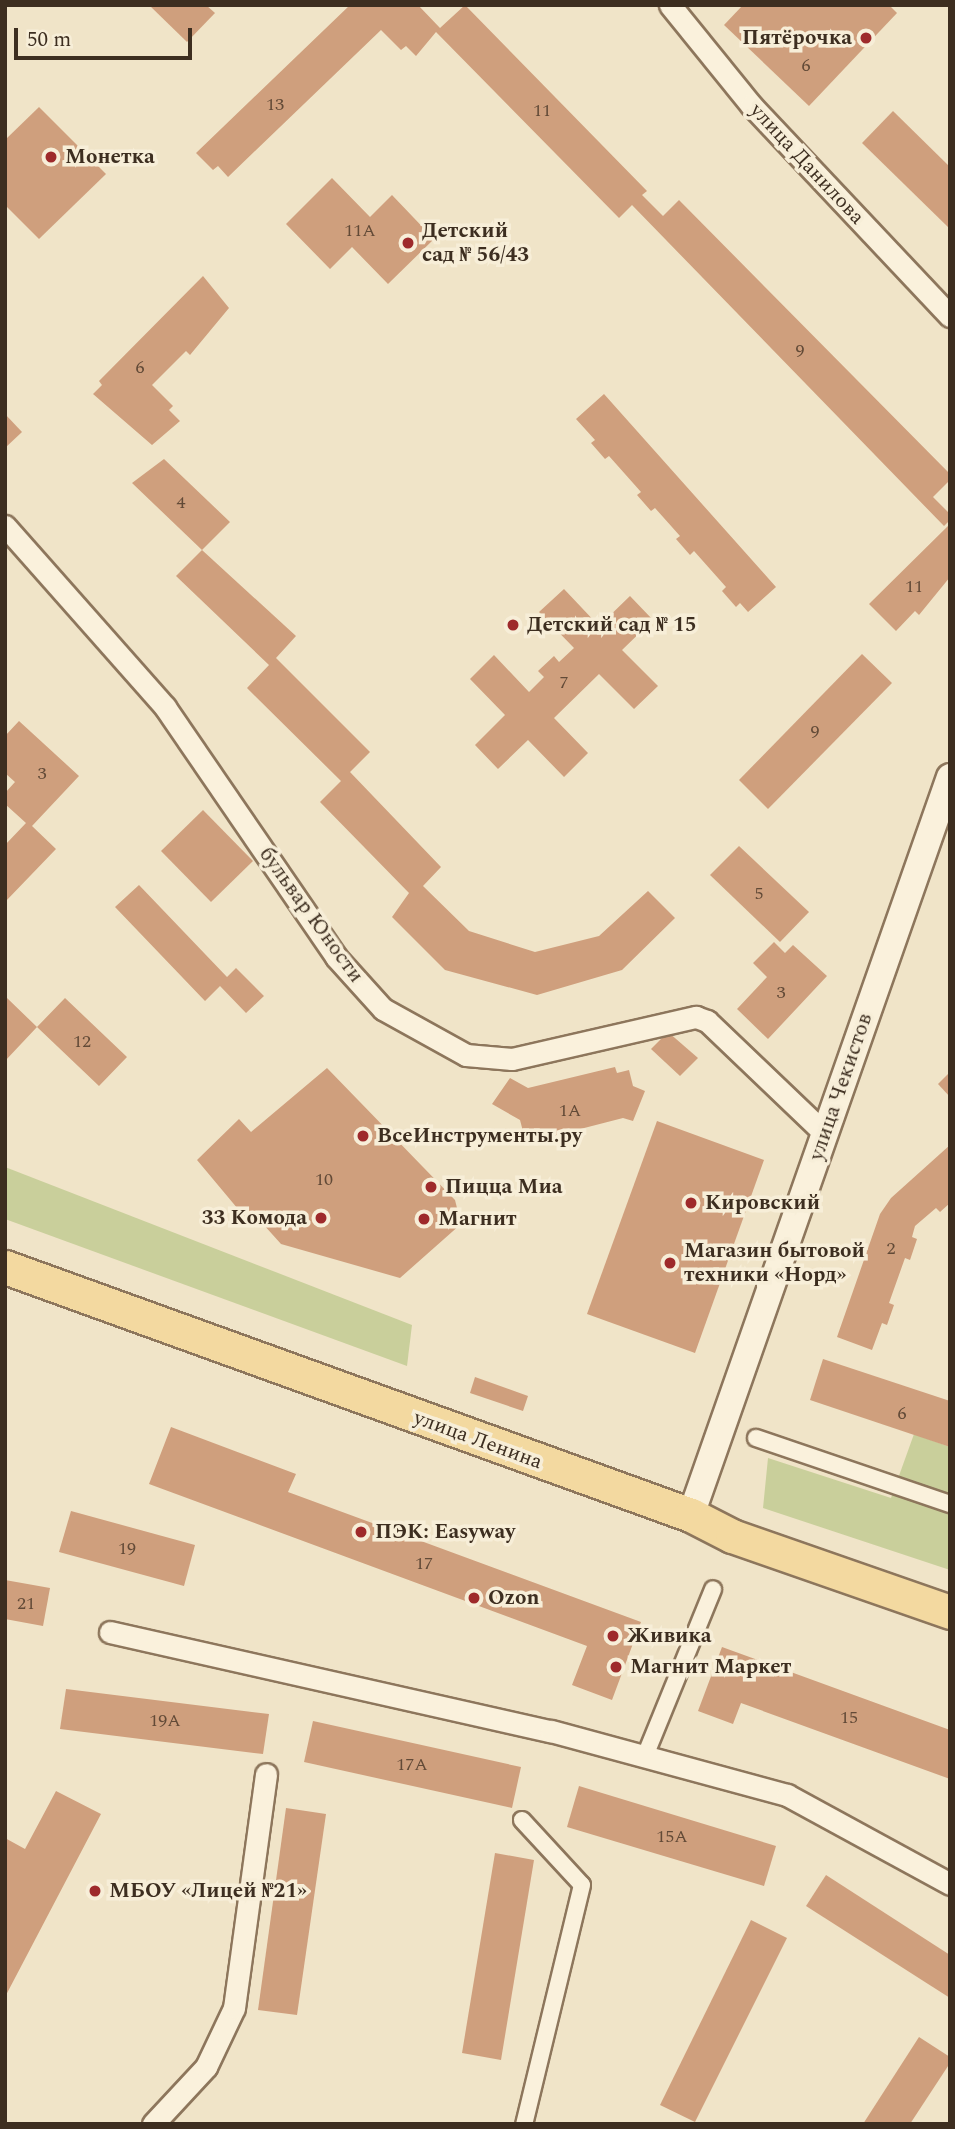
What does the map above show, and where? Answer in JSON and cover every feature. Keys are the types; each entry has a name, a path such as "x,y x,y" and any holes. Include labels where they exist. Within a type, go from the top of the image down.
{"main road":[{"name":"улица Ленина","path":"5,1267 691,1515 732,1536 950,1612"}],"street":[{"name":"улица Данилова","path":"670,5 751,106 950,316"},
{"name":"бульвар Юности","path":"5,526 164,707 336,957 383,1009 466,1055 512,1059 696,1017 707,1021 824,1133"},
{"name":"улица Чекистов","path":"691,1515 950,777"},
{"path":"756,1438 950,1504"},
{"path":"645,1756 713,1589"},
{"path":"110,1632 645,1756 787,1795 950,1884"},
{"path":"153,2124 205,2067 234,2008 266,1774"},
{"path":"522,1820 582,1885 524,2124"}],"green space":[{"path":"5,1167 412,1325 407,1366 5,1219"},
{"path":"914,1434 950,1447 950,1570 763,1508 768,1458 891,1498"}],"building":[{"path":"149,5 206,5 215,13 187,42"},
{"path":"350,5 418,5 440,28 465,5 647,191 642,195 663,216 679,200 950,474 950,480 933,497 950,514 950,520 944,526 632,205 619,218 436,32 416,56 406,46 401,50 381,30 228,177 218,166 213,170 196,153"},
{"path":"743,5 889,5 897,13 809,106 724,25"},
{"path":"39,107 106,174 39,239 5,205 5,140"},
{"path":"893,111 950,167 950,229 862,143"},
{"path":"332,178 370,217 392,195 434,239 388,284 352,247 330,269 286,224"},
{"path":"203,276 229,308 190,355 186,351 152,385 173,406 169,410 180,421 152,445 93,394 102,385 99,381"},
{"path":"604,394 776,587 748,612 740,603 736,607 722,591 726,587 694,551 690,555 676,539 680,536 655,508 651,511 637,495 641,492 609,456 605,459 591,443 595,440 576,419"},
{"path":"5,414 22,432 5,448"},
{"path":"164,459 230,522 202,550 132,483"},
{"path":"950,524 950,577 919,615 915,611 896,631 869,604"},
{"path":"202,550 296,636 276,658 370,752 350,772 441,867 423,886 469,931 535,952 599,936 648,891 675,918 622,970 537,995 445,970 392,917 409,893 320,802 341,781 247,688 269,665 176,576"},
{"path":"564,589 599,626 630,596 653,620 622,650 658,686 634,709 599,674 554,718 588,753 564,777 528,740 498,769 475,745 505,715 470,679 494,655 529,692 544,677 538,671 554,656 559,662 574,648 539,612"},
{"path":"862,654 892,683 768,809 739,780"},
{"path":"19,721 79,776 32,826 56,849 5,902 5,845 26,823 5,804 5,793 15,782 5,773 5,736"},
{"path":"203,810 253,861 211,902 161,851"},
{"path":"739,846 809,912 780,942 710,875"},
{"path":"139,885 227,977 236,968 264,996 246,1013 220,986 205,1001 115,907"},
{"path":"774,942 785,953 793,945 827,976 768,1039 737,1009 767,977 753,963"},
{"path":"7,998 37,1027 5,1061"},
{"path":"65,998 127,1057 99,1086 37,1027"},
{"path":"668,1032 698,1058 680,1076 651,1049"},
{"path":"615,1067 617,1073 629,1070 633,1086 645,1091 633,1121 623,1118 526,1143 520,1120 492,1104 510,1078 528,1088"},
{"path":"327,1068 455,1200 461,1224 400,1278 281,1244 263,1224 248,1221 197,1160 239,1119 251,1132"},
{"path":"950,1072 950,1097 938,1084"},
{"path":"657,1121 764,1160 695,1353 587,1314"},
{"path":"950,1145 950,1203 940,1212 936,1208 915,1226 912,1237 917,1239 910,1260 905,1258 889,1303 894,1305 887,1325 882,1323 872,1350 837,1337 880,1214 891,1198"},
{"path":"823,1359 950,1401 950,1447 810,1400"},
{"path":"475,1377 528,1396 523,1411 470,1393"},
{"path":"171,1427 296,1474 288,1492 641,1622 612,1700 572,1685 587,1646 149,1484"},
{"path":"71,1511 195,1545 184,1586 59,1552"},
{"path":"5,1580 50,1588 43,1626 5,1619"},
{"path":"722,1647 950,1730 950,1779 741,1703 733,1724 698,1711"},
{"path":"66,1689 269,1714 263,1754 60,1729"},
{"path":"313,1721 521,1767 512,1808 304,1762"},
{"path":"579,1786 776,1846 764,1886 567,1827"},
{"path":"56,1791 101,1814 5,1997 5,1838 25,1849"},
{"path":"286,1808 326,1814 297,2015 258,2010"},
{"path":"495,1853 534,1860 501,2060 462,2053"},
{"path":"826,1875 950,1955 950,1998 806,1906"},
{"path":"751,1920 787,1938 695,2122 660,2105"},
{"path":"919,2037 950,2057 950,2063 910,2124 863,2124"}],"place":[{"name":"Пятёрочка","path":"866,38"},
{"name":"Монетка","path":"51,157"},
{"name":"Детский сад № 56/43","path":"408,243"},
{"name":"Детский сад № 15","path":"513,625"},
{"name":"ВсеИнструменты.ру","path":"363,1136"},
{"name":"Пицца Миа","path":"431,1187"},
{"name":"Кировский","path":"691,1203"},
{"name":"33 Комода","path":"321,1218"},
{"name":"Магнит","path":"424,1219"},
{"name":"Магазин бытовой техники «Норд»","path":"670,1263"},
{"name":"ПЭК: Easyway","path":"361,1532"},
{"name":"Ozon","path":"474,1598"},
{"name":"Живика","path":"613,1636"},
{"name":"Магнит Маркет","path":"616,1667"},
{"name":"МБОУ «Лицей №21»","path":"95,1891"}]}
